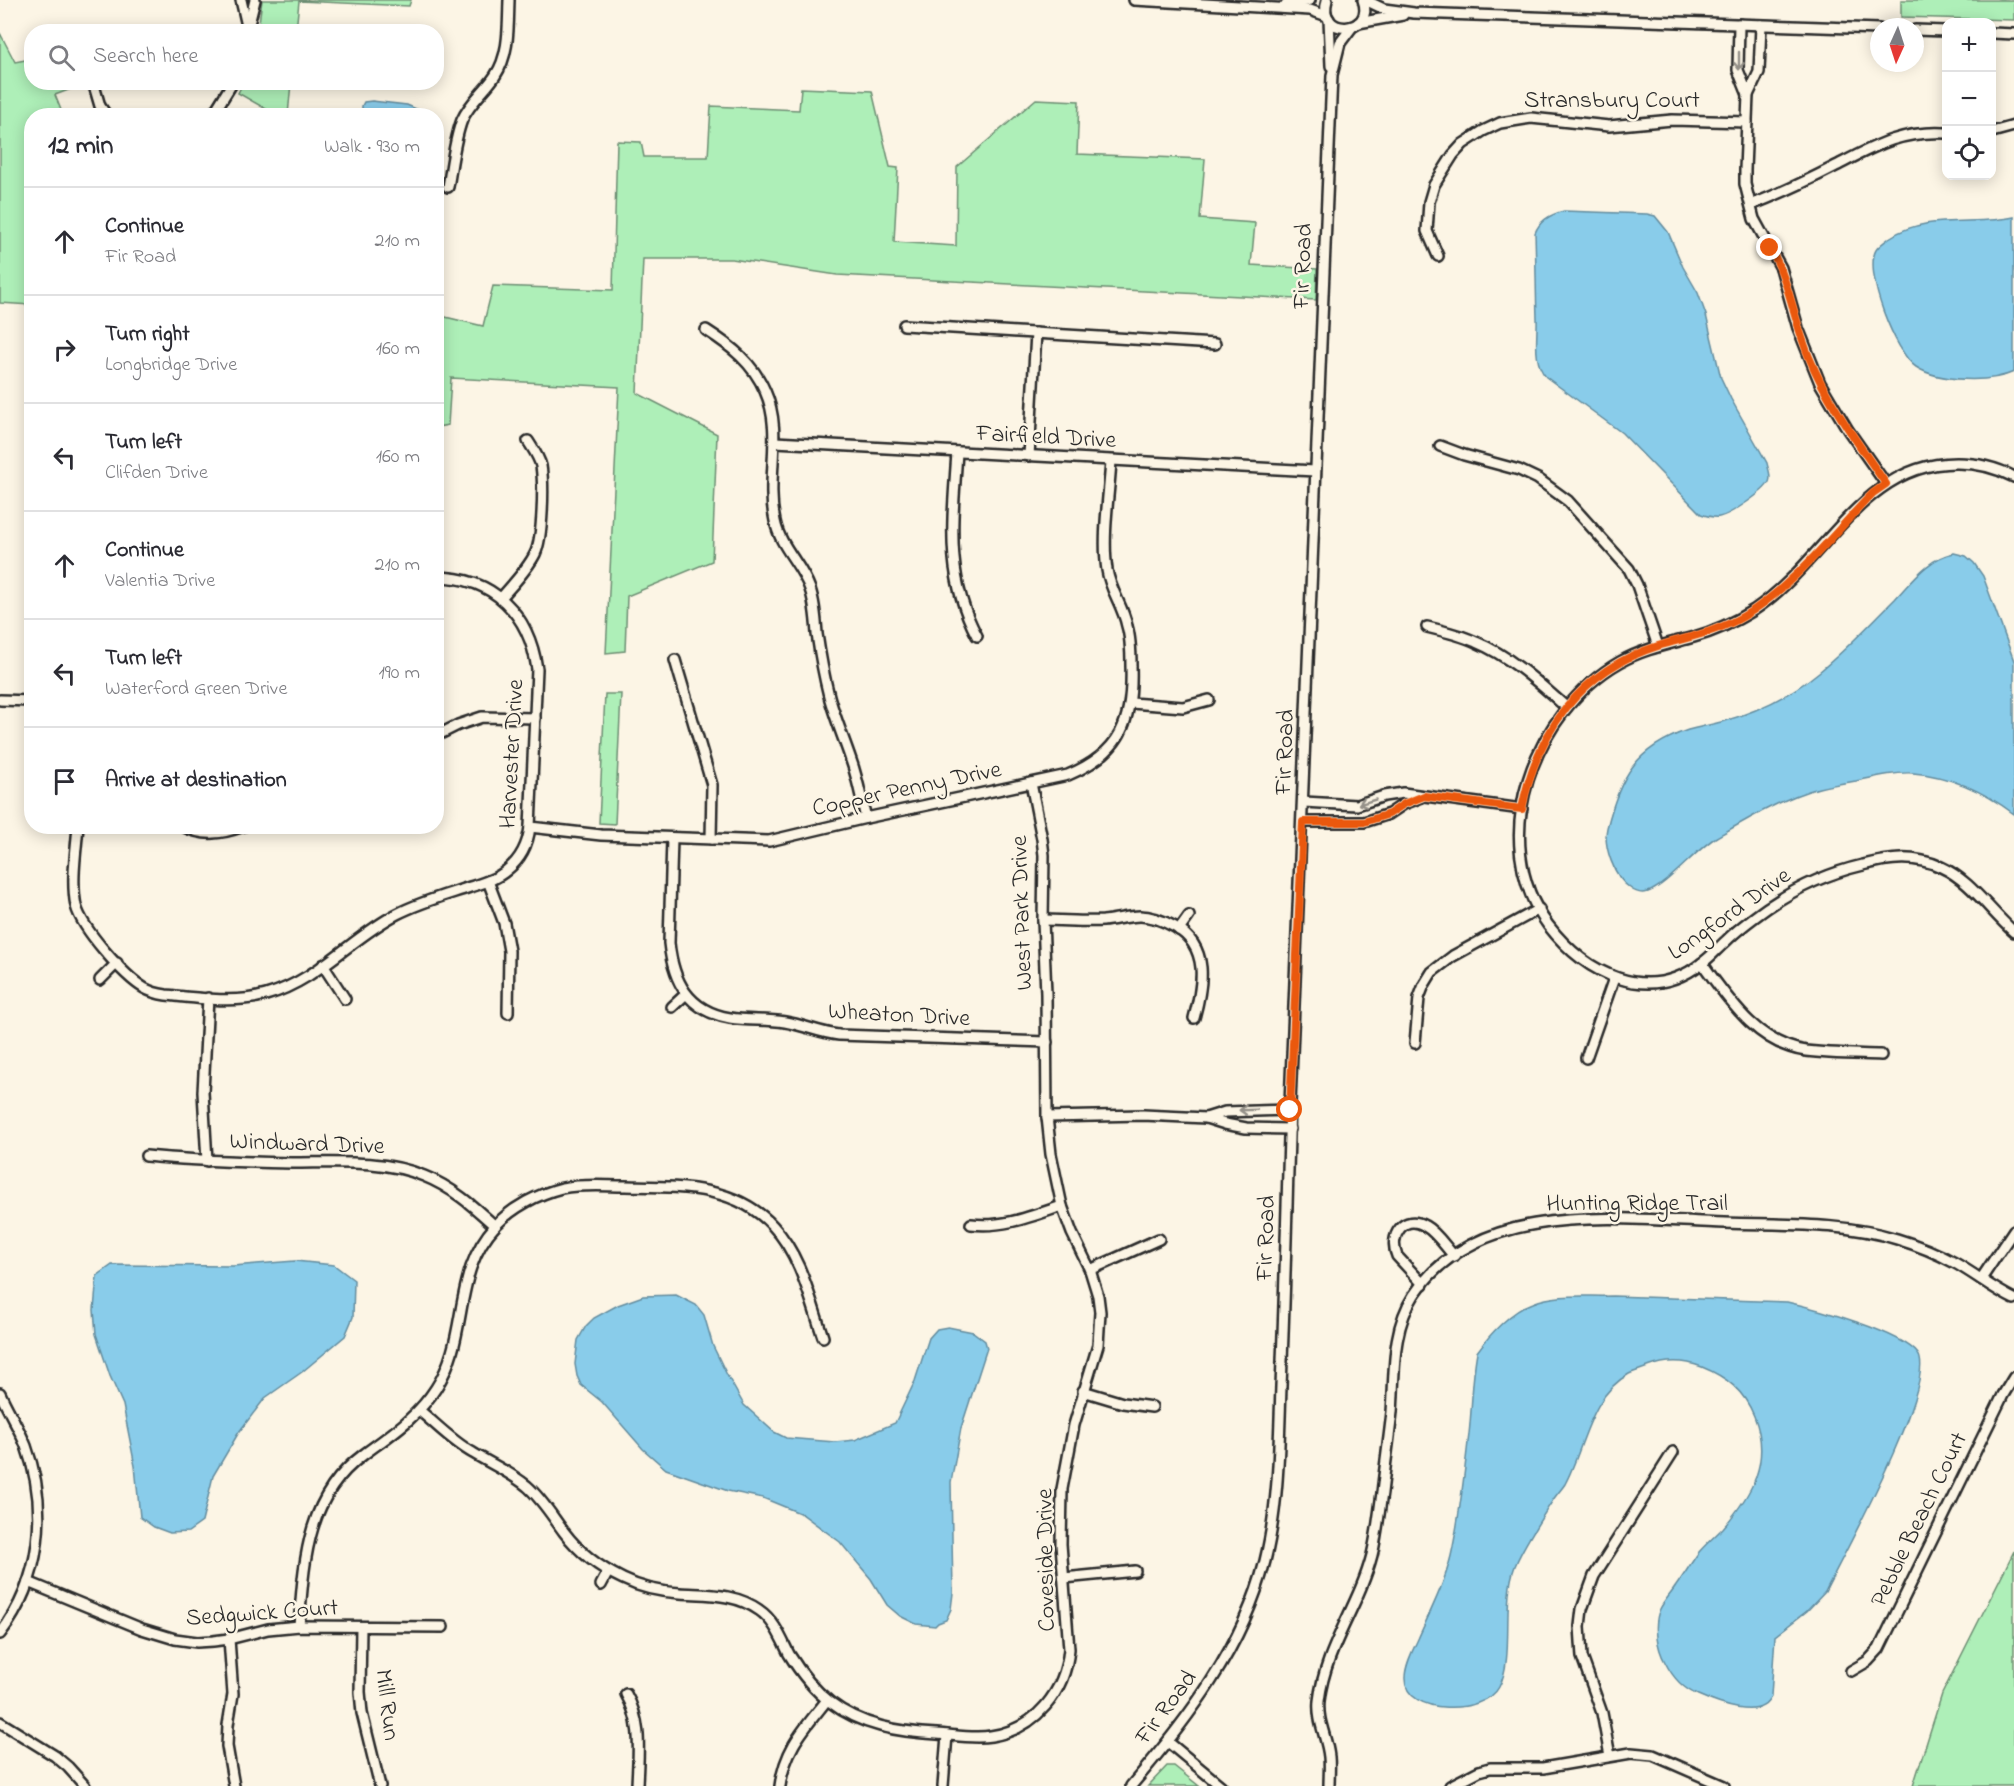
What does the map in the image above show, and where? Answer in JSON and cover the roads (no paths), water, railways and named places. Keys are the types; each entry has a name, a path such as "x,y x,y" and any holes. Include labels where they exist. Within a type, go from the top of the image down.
{"street":[{"path":"241,0 246,24"},
{"path":"248,24 255,0"},
{"path":"448,187 462,120 470,105 495,76 503,61 507,42 509,0"},
{"path":"1134,0 1310,10 1328,18 1339,27 1414,13"},
{"path":"1272,7 1310,0"},
{"name":"Fir Road","path":"1131,1786 1204,1694 1236,1639 1264,1565 1277,1494 1290,1110 1332,75 1327,0"},
{"path":"1364,0 1384,9 1414,13 1870,29"},
{"name":"Fir Road","path":"1332,75 1340,43 1365,12 1364,0"},
{"path":"1740,24 1738,70 1748,95"},
{"path":"1761,25 1759,72 1748,95 1745,177 1750,205 1759,230 1781,268 1798,328 1820,383 1848,430 1886,484"},
{"path":"1924,30 1942,31"},
{"path":"1996,33 2014,34"},
{"path":"95,90 101,108"},
{"path":"217,108 228,90"},
{"name":"Stransbury Court","path":"1438,256 1427,231 1434,185 1453,154 1483,131 1500,123 1531,118 1609,126 1672,120 1747,122"},
{"path":"1996,131 2014,126"},
{"path":"1750,205 1834,168 1881,142 1923,133 1942,133"},
{"path":"904,325 1215,344"},
{"path":"706,330 730,345 756,374 766,392 771,408 775,442 772,498 775,523 811,591 829,696 856,773 866,818"},
{"path":"1029,456 1036,333"},
{"path":"501,598 532,560 539,542 541,465 528,441"},
{"name":"Fairfield Drive","path":"775,442 1315,471"},
{"path":"1440,446 1519,470 1544,483 1568,501 1629,569 1640,592 1658,646"},
{"path":"957,452 952,556 960,598 977,636"},
{"path":"1111,461 1106,570 1128,631 1131,703 1183,706 1209,700"},
{"name":"Longford Drive","path":"2014,477 1981,465 1953,463 1919,468 1873,493 1789,581 1760,606 1711,632 1658,646 1616,664 1590,683 1566,707 1546,738 1536,756 1522,809 1520,831 1526,878 1548,924 1564,943 1590,965 1614,978 1641,983 1666,981 1681,976 1702,963 1746,922 1788,895 1827,876 1850,868 1895,858 1917,860 1949,871 2014,932"},
{"name":"Harvester Drive","path":"78,834 74,891 79,915 94,938 139,984 155,993 208,998 248,999 269,995 289,986 323,965 395,915 416,905 488,881 506,871 524,850 530,827 537,669 534,649 520,618 501,598 465,580 444,578"},
{"path":"1427,627 1457,634 1494,651 1523,671 1566,707"},
{"path":"675,660 712,785 711,839"},
{"path":"0,700 24,701"},
{"name":"Copper Penny Drive","path":"530,827 602,835 769,841 1031,783 1082,769 1106,752 1122,730 1131,703"},
{"path":"444,732 482,717 535,718"},
{"name":"West Park Drive","path":"1031,783 1042,840 1047,1042"},
{"path":"1304,802 1350,805 1403,793 1522,809"},
{"path":"1303,822 1364,822 1389,814 1404,804 1424,796"},
{"path":"672,838 669,943 674,973 686,994 672,1007"},
{"path":"488,881 508,939 510,963 508,1013"},
{"path":"1415,1043 1419,998 1432,972 1453,956 1539,909"},
{"path":"1179,930 1190,915"},
{"path":"1043,920 1105,921 1141,916 1162,920 1179,930 1192,941 1199,954 1202,967 1201,995 1194,1018"},
{"path":"100,980 117,963"},
{"path":"1702,963 1742,1014 1770,1038 1806,1051 1881,1056"},
{"path":"323,965 345,999"},
{"path":"1586,1058 1614,978"},
{"name":"Wheaton Drive","path":"686,994 706,1010 729,1018 785,1022 825,1034 1047,1042"},
{"path":"207,1161 203,1092 208,998"},
{"name":"Coveside Drive","path":"420,1411 459,1444 511,1474 528,1487 542,1501 579,1549 608,1572 640,1586 680,1593 734,1598 760,1610 776,1628 801,1672 827,1700 851,1716 912,1733 978,1737 1004,1733 1029,1721 1049,1702 1064,1676 1068,1661 1061,1544 1062,1489 1074,1425 1098,1345 1100,1327 1098,1296 1090,1270 1062,1206 1051,1154 1047,1117 1047,1042"},
{"path":"1206,1118 1225,1112 1290,1110"},
{"path":"1047,1117 1143,1115 1206,1118 1246,1128 1290,1129"},
{"name":"Windward Drive","path":"146,1156 207,1161 363,1164 403,1169 441,1183 458,1194 495,1226"},
{"path":"299,1626 307,1546 317,1514 337,1480 351,1465 420,1411 440,1381 452,1356 458,1336 466,1280 472,1263 495,1226 533,1199 564,1188 584,1186 698,1188 737,1201 760,1214 772,1225 792,1251 823,1336"},
{"path":"971,1224 993,1226 1007,1224 1062,1206"},
{"name":"Hunting Ridge Trail","path":"1329,1786 1329,1757 1319,1715 1322,1684 1330,1655 1359,1592 1372,1556 1390,1433 1394,1355 1398,1335 1405,1312 1430,1274 1454,1256 1490,1237 1510,1230 1568,1219 1829,1227 1866,1231 1908,1242 1946,1258 2014,1299"},
{"path":"1423,1284 1394,1250 1394,1238 1400,1228 1413,1222 1427,1227 1454,1256"},
{"path":"1981,1279 2014,1230"},
{"path":"1090,1270 1159,1239"},
{"name":"Pebble Beach Court","path":"1851,1671 1868,1661 1879,1649 2003,1395 2014,1377"},
{"path":"1083,1392 1123,1403 1152,1407"},
{"path":"0,1393 25,1444 36,1483 39,1531 35,1559 28,1582 17,1608 0,1634"},
{"path":"1610,1756 1602,1713 1582,1657 1580,1626 1582,1610 1594,1576 1673,1452"},
{"path":"1064,1578 1135,1571"},
{"path":"601,1585 608,1572"},
{"name":"Sedgwick Court","path":"28,1582 158,1635 175,1639 197,1641 229,1639 268,1629 299,1626 443,1627"},
{"name":"Mill Run","path":"361,1627 360,1692 380,1786"},
{"path":"229,1639 233,1694 227,1746 234,1786"},
{"path":"626,1694 633,1706 638,1728 637,1786"},
{"path":"780,1786 783,1770 794,1742 827,1700"},
{"path":"0,1722 55,1756 85,1786"},
{"path":"943,1786 947,1735"},
{"path":"1168,1742 1221,1786"},
{"path":"1450,1786 1490,1768 1543,1768 1631,1753 1653,1755 1724,1786"}],"water":[{"path":"364,102 407,105 414,108 362,108"},
{"path":"1564,211 1647,214 1655,216 1668,232 1683,267 1698,293 1706,315 1721,378 1767,463 1770,473 1770,480 1766,486 1731,512 1717,517 1701,514 1622,433 1546,377 1542,371 1537,356 1535,233 1546,218"},
{"path":"2014,217 2014,372 1992,378 1965,379 1938,376 1916,367 1899,346 1884,312 1874,276 1873,261 1876,250 1889,238 1918,225"},
{"path":"1954,553 1966,556 1983,576 2014,661 2014,814 1979,792 1954,781 1913,773 1884,775 1819,788 1792,797 1715,838 1663,883 1648,892 1636,892 1624,883 1608,852 1607,828 1618,793 1633,766 1643,755 1670,737 1747,713 1796,689 1848,646 1921,571 1936,560"},
{"path":"295,1261 334,1265 354,1280 353,1317 345,1336 302,1372 265,1398 239,1432 213,1476 202,1522 188,1532 170,1533 154,1527 140,1517 135,1466 123,1405 110,1376 96,1334 94,1310 97,1276 112,1265 233,1266"},
{"path":"676,1295 696,1305 704,1315 713,1346 744,1405 774,1432 786,1438 835,1442 855,1440 895,1423 915,1381 929,1338 937,1329 948,1327 973,1332 985,1341 987,1348 961,1428 951,1482 953,1593 951,1609 946,1620 935,1626 916,1624 900,1616 887,1605 871,1579 840,1542 802,1514 763,1498 728,1491 666,1469 643,1449 602,1402 581,1385 575,1364 578,1340 594,1318 618,1305 643,1296"},
{"path":"1613,1296 1787,1302 1877,1329 1909,1346 1918,1354 1920,1371 1914,1398 1902,1433 1867,1509 1825,1592 1807,1611 1775,1636 1771,1696 1766,1704 1758,1708 1738,1708 1727,1706 1693,1692 1675,1677 1662,1656 1657,1636 1658,1615 1663,1603 1699,1552 1723,1528 1743,1502 1760,1462 1759,1432 1750,1407 1740,1392 1727,1380 1711,1371 1695,1365 1675,1362 1662,1363 1631,1373 1605,1395 1596,1409 1565,1484 1532,1533 1515,1566 1509,1596 1506,1660 1504,1675 1499,1687 1491,1696 1478,1703 1463,1706 1431,1705 1417,1699 1408,1690 1405,1673 1441,1588 1451,1556 1463,1480 1477,1352 1502,1324 1533,1303 1562,1297"}]}
